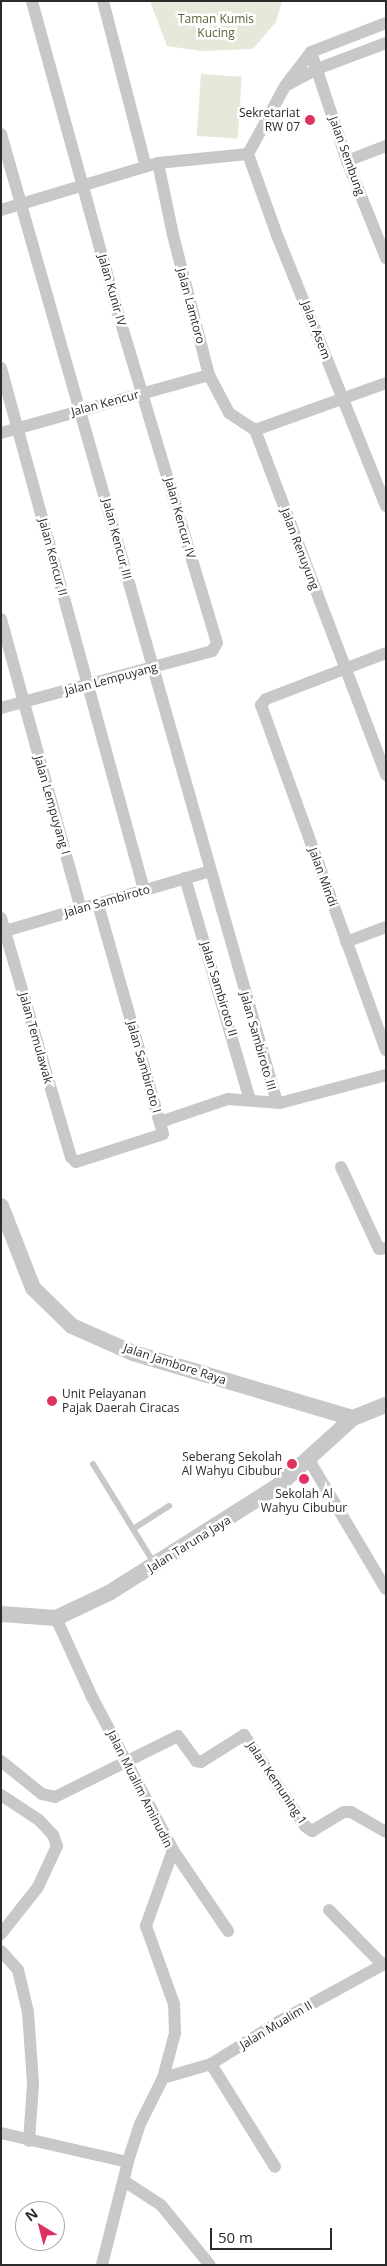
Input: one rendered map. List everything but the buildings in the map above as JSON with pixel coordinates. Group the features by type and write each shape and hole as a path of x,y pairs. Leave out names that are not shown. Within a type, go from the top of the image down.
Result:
{"street":[{"name":"Jalan Kunir IV","path":"32,1 112,292 144,393"},
{"name":"Jalan Lamtoro","path":"102,1 152,165 209,375 229,413 255,430"},
{"path":"1,210 152,165 248,154 285,86 311,52 386,23"},
{"path":"285,86 317,70 386,43"},
{"name":"Jalan Sembung","path":"311,52 347,161 386,258"},
{"name":"Jalan Kencur III","path":"1,134 82,409 210,871"},
{"path":"347,161 386,146"},
{"name":"Jalan Asem","path":"248,154 343,401 386,506"},
{"name":"Jalan Kencur II","path":"1,368 144,890"},
{"name":"Jalan Kencur","path":"1,433 209,375"},
{"path":"255,430 343,401 386,383"},
{"name":"Jalan Kencur IV","path":"144,393 217,643"},
{"name":"Jalan Renuyung","path":"255,430 344,669 386,775"},
{"name":"Jalan Lempuyang I","path":"1,619 81,909"},
{"name":"Jalan Lempuyang","path":"1,708 212,651 217,643"},
{"path":"344,669 386,652"},
{"name":"Jalan Mindi","path":"344,669 266,699 261,704 386,1050"},
{"name":"Jalan Sambiroto","path":"5,931 210,871"},
{"name":"Jalan Sambiroto III","path":"210,871 277,1102 386,1076"},
{"name":"Jalan Sambiroto II","path":"185,878 250,1100"},
{"name":"Jalan Sambiroto I","path":"71,1157 76,1162 159,1138 163,1133 98,904"},
{"name":"Jalan Temulawak","path":"1,918 71,1157"},
{"path":"346,942 386,927"},
{"path":"160,1122 228,1099 277,1102"},
{"path":"341,1167 378,1249 386,1248"},
{"name":"Jalan Jambore Raya","path":"1,1206 33,1288 72,1326 133,1352 353,1418"},
{"path":"353,1418 386,1405"},
{"name":"Jalan Taruna Jaya","path":"1,1614 56,1618 109,1593 237,1514 309,1460 353,1418"},
{"path":"309,1460 386,1589"},
{"name":"Jalan Mualim Aminudin","path":"56,1618 125,1760 173,1850 146,1926 174,2004 177,2021 162,2078 140,2124 128,2162 102,2265"},
{"name":"Jalan Kemuning 1","path":"125,1760 180,1736 196,1761 202,1762 244,1736 305,1826 312,1830 344,1812 351,1812 386,1832"},
{"path":"1,1761 42,1794 55,1797 125,1760"},
{"path":"1,1795 38,1820 53,1835 57,1846 38,1887 1,1934"},
{"path":"173,1850 228,1931"},
{"path":"329,1910 384,1964"},
{"path":"5,1955 21,1978 29,2020 33,2084 29,2141"},
{"name":"Jalan Mualim II","path":"162,2078 211,2064 280,2021 384,1964"},
{"path":"211,2064 274,2167"},
{"path":"1,2133 29,2141 128,2162"},
{"path":"124,2181 161,2205 210,2265"}],"lane":[{"path":"93,1464 155,1565"},
{"path":"133,1529 169,1506"}],"green space":[{"name":"Taman Kumis Kucing","path":"150,1 282,1 276,22 253,49 201,51 167,46"},
{"path":"201,74 242,77 238,139 197,136"}],"place":[{"name":"Sekretariat RW 07","path":"310,120"},
{"name":"Unit Pelayanan Pajak Daerah Ciracas","path":"52,1401"},
{"name":"Seberang Sekolah Al Wahyu Cibubur","path":"292,1464"},
{"name":"Sekolah Al Wahyu Cibubur","path":"304,1479"}]}
